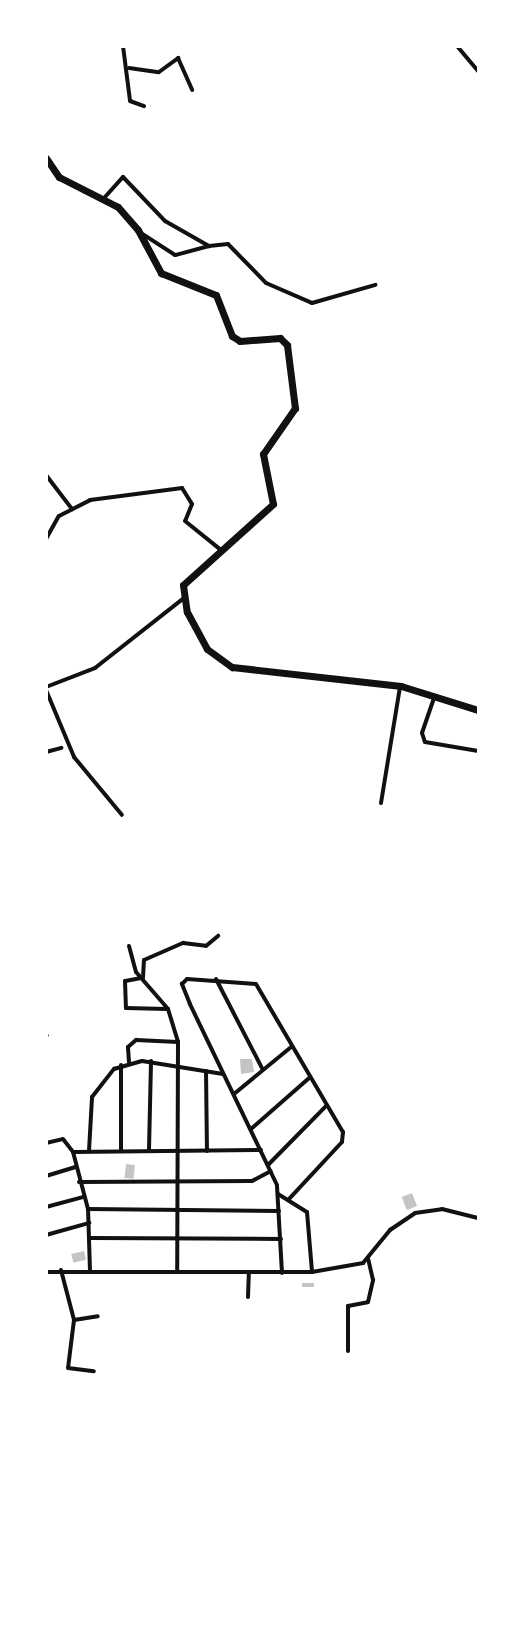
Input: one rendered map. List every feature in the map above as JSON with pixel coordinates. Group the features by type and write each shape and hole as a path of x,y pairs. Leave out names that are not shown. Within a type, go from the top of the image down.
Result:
{"highway":[{"path":"46,158 59,177 105,197 138,230 161,273 216,295 232,336 240,341 280,338 287,345 295,408 263,458 273,504 188,579 184,598 200,640 231,666 400,686 478,710"}],"street":[{"path":"123,46 129,69 130,101 144,106"},
{"path":"456,46 478,71"},
{"path":"129,69 159,72 178,58 192,90"},
{"path":"105,197 124,177 165,221 209,246"},
{"path":"138,230 167,254 188,255 209,246 228,244 266,283 316,304 375,285"},
{"path":"46,475 72,508"},
{"path":"46,539 57,518 72,508 102,497 183,488 192,504 185,521 221,550"},
{"path":"122,815 74,757 46,688 95,668 184,598"},
{"path":"381,802 400,686"},
{"path":"434,698 422,733 425,742 478,751"},
{"path":"46,752 60,748"},
{"path":"142,979 144,960 183,943 206,946 218,936"},
{"path":"129,946 142,979 168,1009 178,1041 180,1065 177,1272"},
{"path":"282,1273 278,1194 271,1171 182,984 190,978 256,984 344,1139 289,1199"},
{"path":"142,979 125,981 126,1008 168,1009"},
{"path":"216,979 263,1070"},
{"path":"129,1062 128,1047 134,1041 178,1041"},
{"path":"234,1094 291,1047"},
{"path":"89,1151 92,1097 121,1065 129,1062 151,1062 180,1065 224,1075"},
{"path":"149,1150 151,1062"},
{"path":"121,1065 121,1151"},
{"path":"206,1071 207,1150"},
{"path":"251,1129 309,1078"},
{"path":"268,1165 326,1106"},
{"path":"46,1143 63,1139 73,1152 75,1167 88,1209 90,1271"},
{"path":"73,1152 261,1150"},
{"path":"46,1176 75,1167"},
{"path":"79,1182 252,1181 271,1171"},
{"path":"278,1194 307,1212 312,1272"},
{"path":"46,1207 84,1197"},
{"path":"88,1209 279,1211"},
{"path":"46,1272 61,1270 312,1272 368,1259 390,1230 415,1213 442,1209 478,1218"},
{"path":"46,1235 89,1223"},
{"path":"90,1238 281,1239"},
{"path":"348,1351 348,1306 368,1302 373,1280 368,1259"},
{"path":"61,1270 74,1320 68,1368 93,1371"},
{"path":"249,1273 249,1297"},
{"path":"74,1320 98,1316"}],"building":[{"path":"240,1059 252,1059 254,1072 241,1074"},
{"path":"126,1164 135,1165 133,1179 125,1178"},
{"path":"412,1193 417,1206 407,1210 402,1197"},
{"path":"84,1251 86,1260 73,1263 71,1254"},
{"path":"302,1283 314,1283 314,1287 302,1287"}]}
